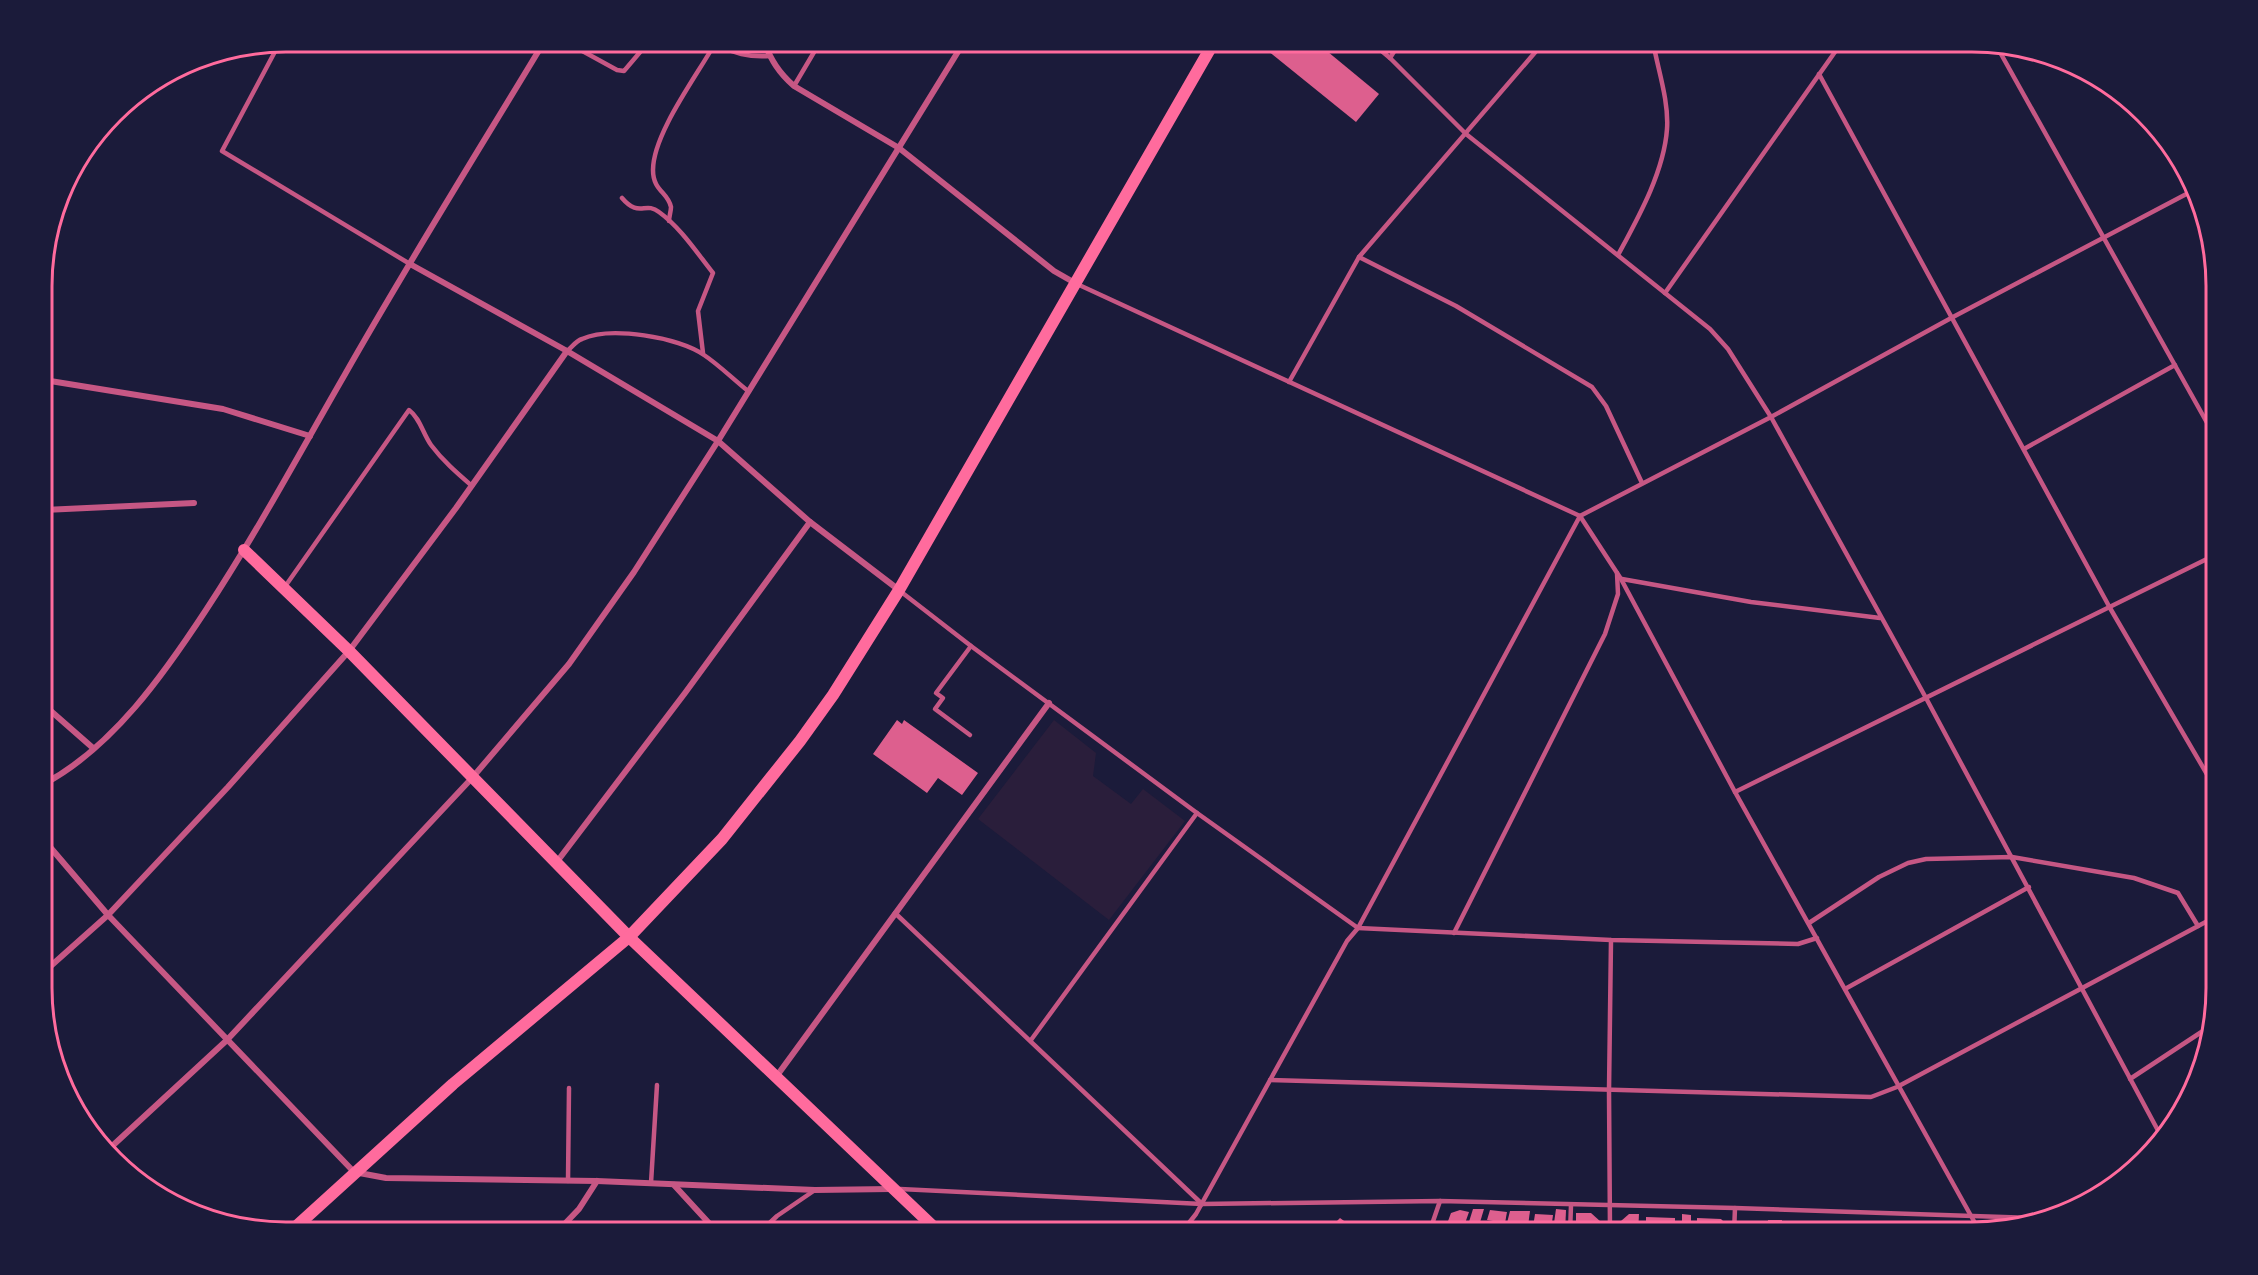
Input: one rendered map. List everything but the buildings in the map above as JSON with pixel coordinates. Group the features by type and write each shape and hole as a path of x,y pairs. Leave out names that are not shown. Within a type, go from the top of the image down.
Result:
{"main road":[{"path":"301,1222 453,1084 629,937 722,839 800,741 833,695 899,590 1208,52"},
{"path":"244,550 349,651 629,937 928,1222"}],"street":[{"path":"52,780 93,748 133,711 159,678 244,550 410,264 538,52"},
{"path":"768,52 782,75 794,86 899,148 1054,271 1077,284"},
{"path":"113,1145 227,1040 472,778 569,664 599,624 718,441 958,52"},
{"path":"410,264 567,351 718,441 810,522 899,590"},
{"path":"52,965 108,915 228,787 349,651 472,486 567,351"},
{"path":"52,381 223,409 310,436"},
{"path":"52,510 194,503"},
{"path":"555,863 685,693 810,522"},
{"path":"776,1077 1049,703"},
{"path":"52,712 93,748"},
{"path":"52,849 108,915 354,1172 386,1178 597,1181 815,1190 894,1189"},
{"path":"567,1222 579,1209 597,1181"},
{"path":"673,1184 708,1222"}],"lane":[{"path":"584,52 611,67 624,71 640,52"},
{"path":"669,221 671,207 655,184 654,158 670,120 710,52"},
{"path":"732,52 753,58 770,56"},
{"path":"794,86 814,52"},
{"path":"1383,52 1466,134 1665,293 1710,330 1728,349 1771,417 1926,698 2158,1130"},
{"path":"1390,58 1394,52"},
{"path":"1289,382 1359,257 1536,52"},
{"path":"1618,255 1654,180 1667,130 1655,52"},
{"path":"1665,293 1835,52"},
{"path":"274,53 222,151 410,264"},
{"path":"2002,55 2206,419"},
{"path":"1819,74 2110,608 2206,771"},
{"path":"1189,1222 1202,1204 1347,941 1358,928 1580,516 1771,417 1953,317 2186,194"},
{"path":"622,198 629,206 637,210 651,208 658,211 713,273 698,311 703,353"},
{"path":"1359,257 1456,306 1592,387 1606,406 1642,483"},
{"path":"1077,284 1580,516 1621,579 1897,1087 1974,1222"},
{"path":"567,351 580,339 604,333 642,335 669,340 703,353 748,391"},
{"path":"2024,448 2175,365"},
{"path":"284,588 409,410 415,415 430,444 445,462 472,486"},
{"path":"1735,792 2206,560"},
{"path":"1454,933 1605,634 1618,594 1616,571"},
{"path":"1621,579 1751,602 1880,618"},
{"path":"899,590 1197,813 1358,928 1611,940 1798,944 1817,938"},
{"path":"970,735 935,709 943,698 936,693 971,646"},
{"path":"1031,1040 1197,813"},
{"path":"1809,923 1879,877 1908,863 1926,859 2012,857 2134,878 2178,893 2198,926"},
{"path":"1845,989 2029,887"},
{"path":"895,913 1202,1204"},
{"path":"1270,1080 1871,1097 1897,1087 2206,922"},
{"path":"1610,1222 1611,940"},
{"path":"2130,1079 2201,1031"},
{"path":"651,1183 657,1085"},
{"path":"568,1181 569,1088"},
{"path":"894,1189 1202,1204 1440,1201 2019,1218"},
{"path":"771,1222 815,1190"},
{"path":"1433,1222 1440,1201"},
{"path":"1570,1205 1570,1222"},
{"path":"1734,1222 1735,1208"}],"shaded area":[{"path":"1054,720 1096,753 1093,776 1131,804 1143,789 1185,821 1109,920 978,819"}]}
